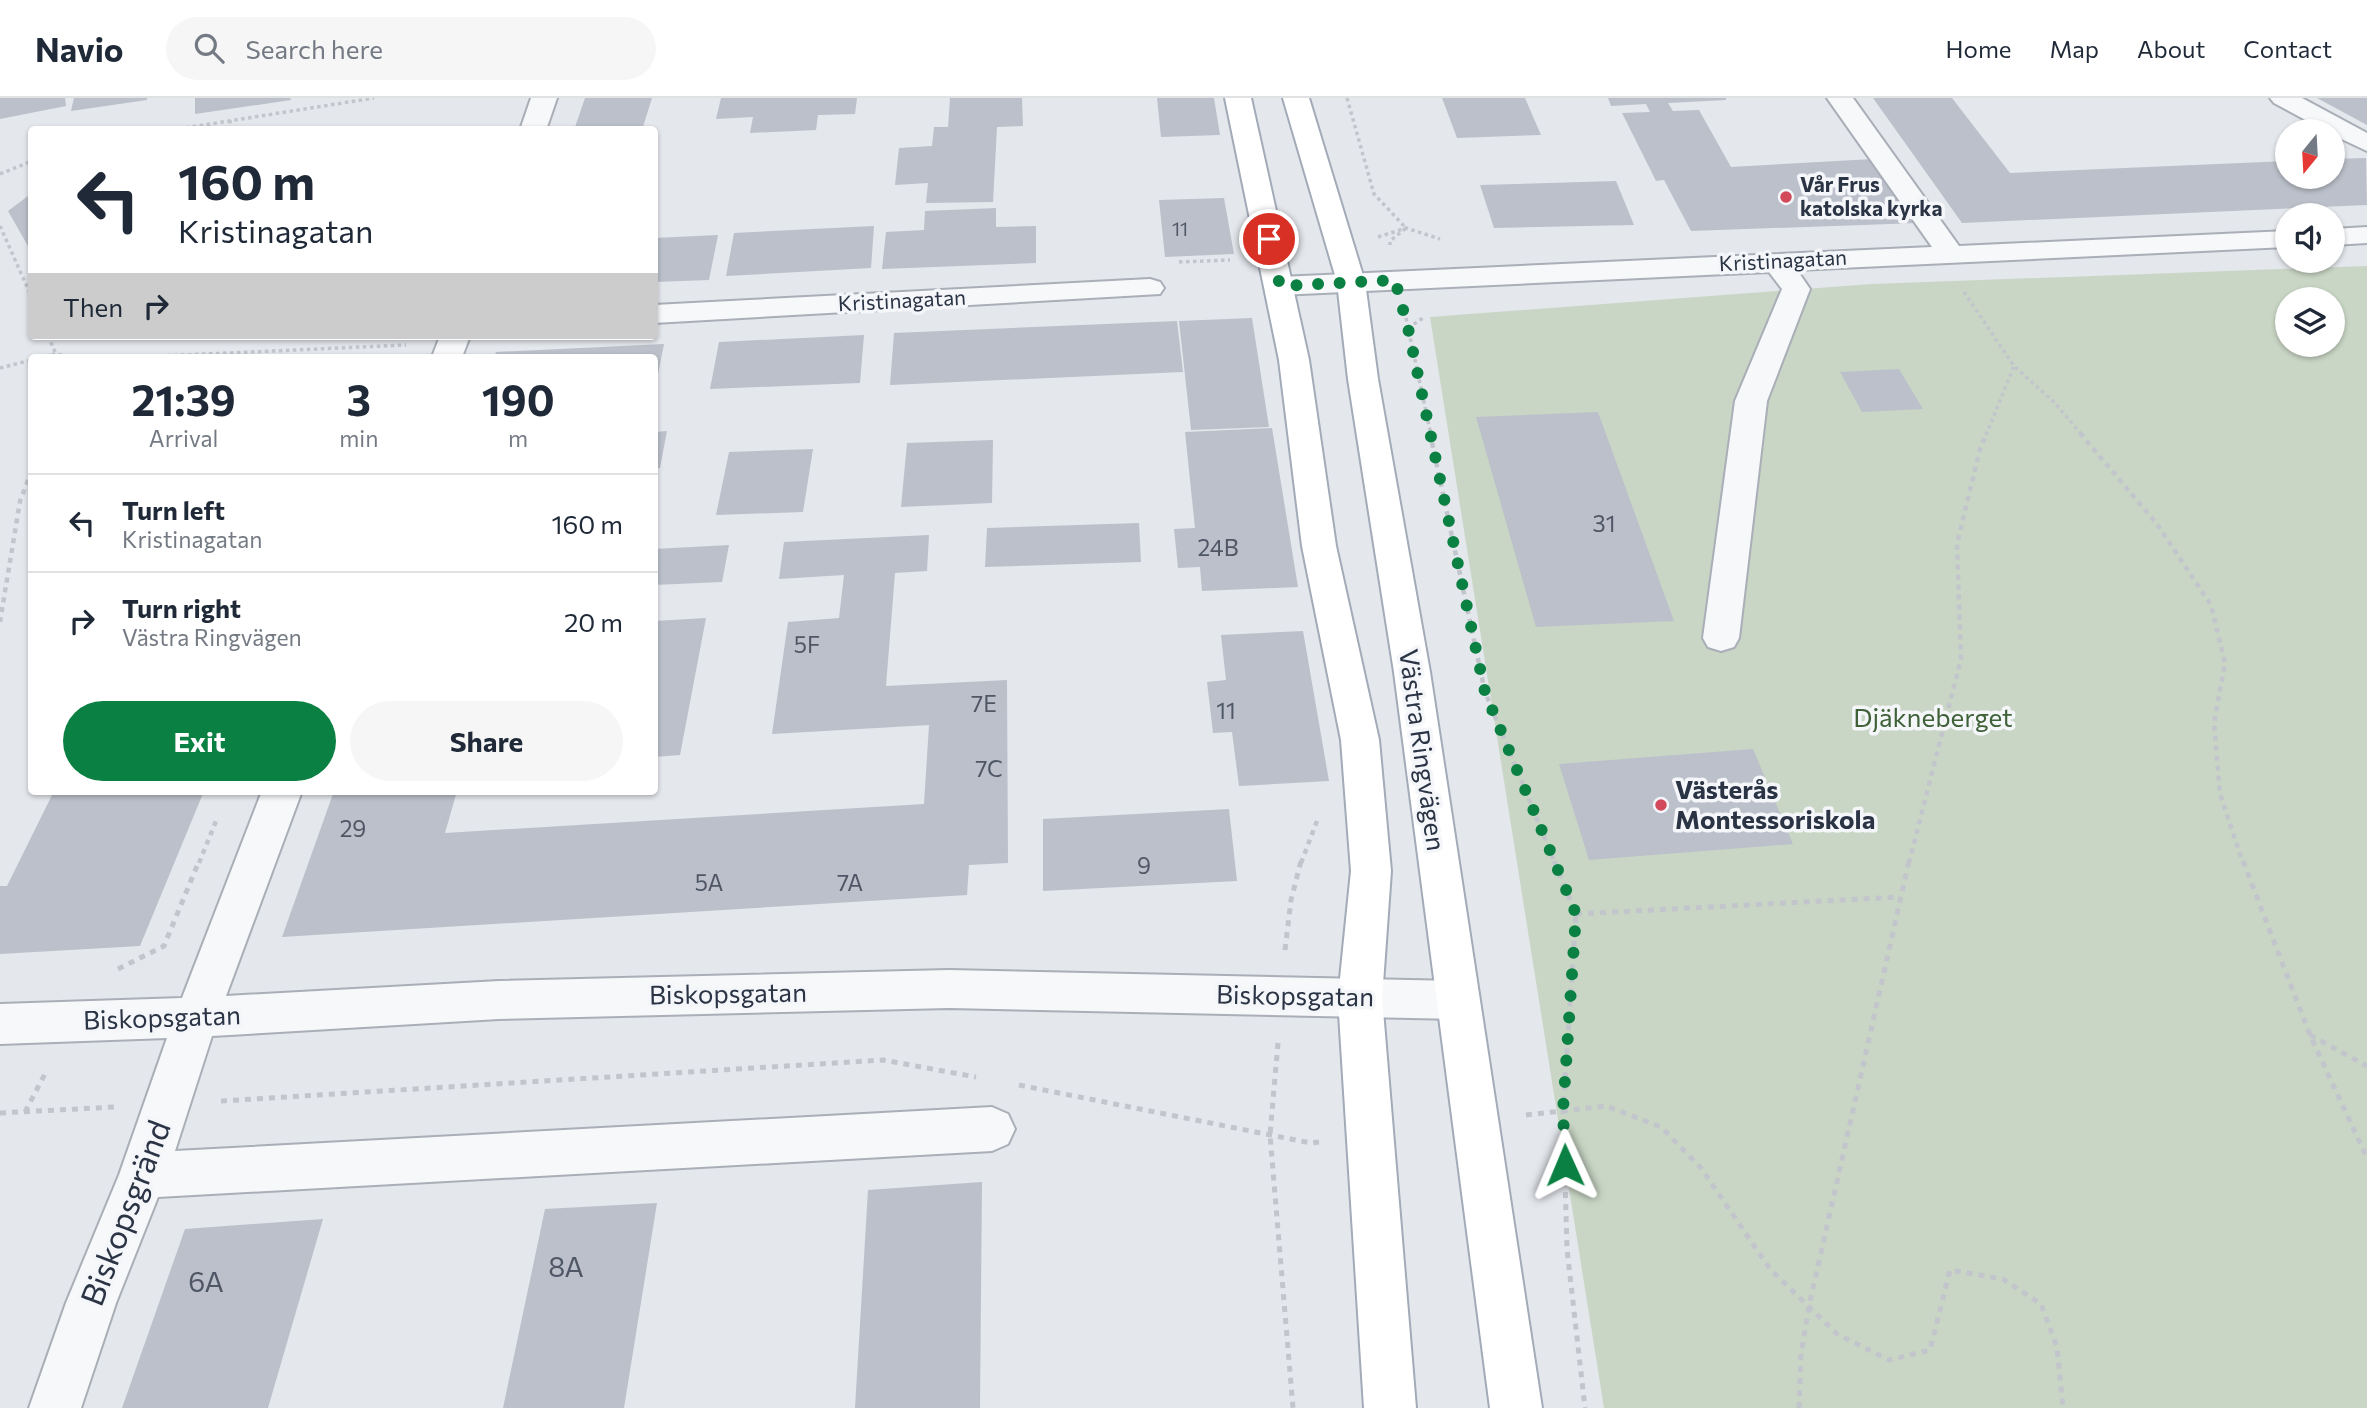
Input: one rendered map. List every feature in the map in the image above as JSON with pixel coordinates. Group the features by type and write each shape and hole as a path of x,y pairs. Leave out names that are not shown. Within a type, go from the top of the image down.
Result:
{"main road":[{"path":"1238,98 1280,286 1294,360 1319,546 1360,740 1371,871 1360,998 1390,1408"},
{"name":"Västra Ringvägen","path":"1296,98 1351,282 1363,379 1412,672 1516,1408"}],"street":[{"path":"534,126 544,98"},
{"path":"1840,98 1951,254"},
{"path":"2283,98 2367,143"},
{"path":"2345,236 2367,235"},
{"name":"Kristinagatan","path":"1280,286 2275,240"},
{"path":"1721,638 1751,401 1796,289 1777,262"},
{"name":"Kristinagatan","path":"658,314 1150,288"},
{"name":"Biskopsgränd","path":"55,1408 91,1303 143,1175 197,1017 280,795"},
{"name":"Biskopsgatan","path":"0,1024 197,1017 499,1000 949,989 1457,1000"},
{"path":"143,1175 992,1129"}],"path":[{"path":"195,126 374,98"},
{"path":"1347,98 1374,194 1386,210 1406,228"},
{"path":"230,120 230,126"},
{"path":"0,174 28,163"},
{"path":"0,226 28,289"},
{"path":"1378,237 1406,228"},
{"path":"1406,228 1390,241 1395,280 1408,328 1485,692 1576,914 1563,1110 1566,1249 1585,1408"},
{"path":"1961,290 2014,366 2054,402 2157,524 2211,605 2225,663 2214,723 2220,794 2254,895 2310,1035 2367,1157"},
{"path":"217,354 452,345"},
{"path":"0,368 28,361"},
{"path":"1799,1408 1801,1354 1809,1306 1900,897 1961,659 1957,544 1980,449 2014,366"},
{"path":"0,622 20,501 28,480"},
{"path":"25,1112 91,983 164,946 219,815"},
{"path":"1576,914 1900,897"},
{"path":"2310,1035 2367,1066"},
{"path":"1563,1110 1606,1106 1661,1127 1701,1168 1770,1269 1837,1334 1889,1360 1930,1350 1950,1270 2003,1279 2041,1304 2057,1347 2063,1408"},
{"path":"1270,1112 1293,1408"}],"green space":[{"name":"Djäkneberget","path":"2367,266 2367,1408 1604,1408 1430,317 1872,284 2275,269 2275,273 2345,273 2345,267"}],"building":[{"path":"0,98 65,98 66,106 0,119"},
{"path":"74,98 147,98 147,100 71,111"},
{"path":"195,98 290,98 291,100 195,114"},
{"path":"585,98 652,98 643,126 575,126"},
{"path":"721,98 857,98 855,114 818,115 816,130 750,133 753,117 716,119"},
{"path":"950,98 1022,98 1023,126 997,127 993,202 926,203 928,183 895,185 899,148 932,146 934,127 948,127"},
{"path":"1157,98 1214,98 1220,135 1161,137"},
{"path":"1442,98 1525,98 1541,135 1457,138"},
{"name":"Vår Frus katolska kyrka","path":"1608,98 1726,98 1668,103 1673,111 1699,110 1731,167 1873,159 1918,223 1691,231 1664,180 1656,181 1622,113 1650,112 1646,104 1611,106"},
{"path":"1873,98 1952,98 2010,173 2275,162 2275,189 2345,189 2345,159 2366,158 2367,205 2275,203 2275,209 1962,223"},
{"path":"2317,98 2367,98 2367,125"},
{"path":"1616,181 1634,225 1494,228 1480,185"},
{"path":"28,196 28,246 8,211"},
{"path":"1224,198 1234,254 1165,257 1159,200"},
{"path":"996,208 996,227 1036,226 1036,263 882,269 886,232 924,230 925,211"},
{"path":"874,226 871,268 726,276 734,233"},
{"path":"718,235 709,280 658,282 658,238"},
{"path":"1252,318 1269,427 1191,430 1179,321"},
{"path":"1177,321 1183,372 890,385 894,333"},
{"path":"864,335 860,383 710,389 719,342"},
{"path":"664,344 658,374 658,354 495,354"},
{"path":"1899,369 1923,409 1862,412 1840,372"},
{"path":"1598,412 1674,621 1536,627 1476,417"},
{"path":"1272,428 1298,587 1202,591 1200,567 1178,568 1174,529 1195,528 1185,432"},
{"path":"667,431 658,468 658,432"},
{"path":"993,440 992,503 901,507 907,443"},
{"path":"813,449 803,512 716,515 729,452"},
{"path":"1139,523 1141,562 985,567 987,528"},
{"path":"929,535 927,571 895,573 886,686 1007,680 1008,863 969,865 967,895 282,937 333,795 456,795 445,833 924,804 929,725 772,734 788,622 839,618 844,575 779,579 784,542"},
{"path":"729,545 722,582 658,585 658,549"},
{"path":"706,618 680,755 658,757 658,621"},
{"path":"1303,631 1329,781 1239,786 1232,732 1213,733 1207,682 1226,680 1221,635"},
{"path":"1753,749 1793,844 1589,860 1559,764"},
{"path":"52,795 202,795 140,946 0,954 0,886 7,886"},
{"path":"1229,809 1237,881 1043,891 1043,819"},
{"path":"982,1182 980,1408 855,1408 868,1190"},
{"path":"657,1203 624,1408 503,1408 545,1209"},
{"path":"323,1219 268,1408 122,1408 185,1229"}],"place":[{"name":"Vår Frus katolska kyrka","path":"1786,197"},
{"name":"Västerås Montessoriskola","path":"1661,805"}],"route":[{"path":"1269,239 1280,286 1395,280 1408,328 1485,692 1576,914 1563,1110 1565,1165"}]}
